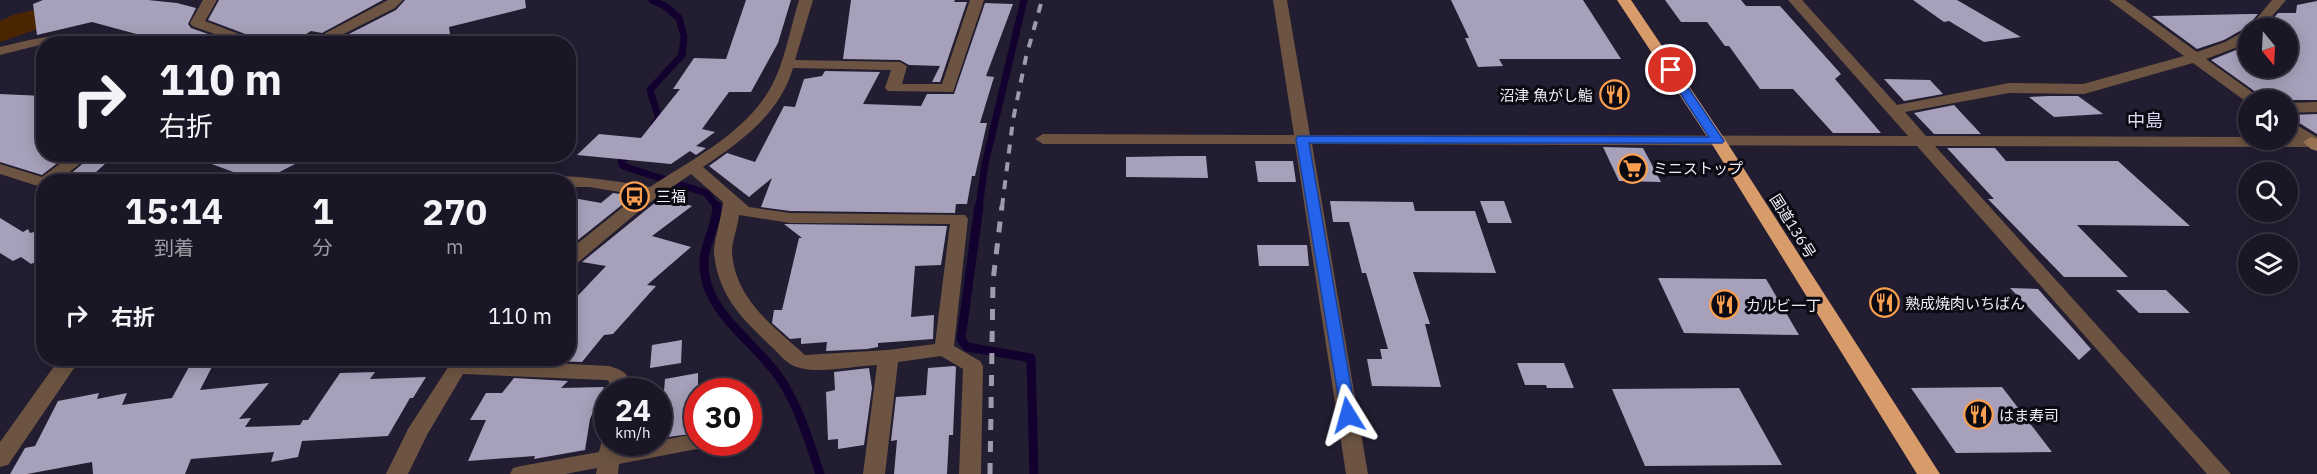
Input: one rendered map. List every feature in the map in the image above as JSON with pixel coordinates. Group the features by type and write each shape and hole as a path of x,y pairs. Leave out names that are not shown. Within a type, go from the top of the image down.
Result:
{"highway":[{"name":"国道136号","path":"1624,0 1718,141 1929,474"}],"street":[{"path":"210,0 196,23 234,36"},
{"path":"328,36 390,6 396,0"},
{"path":"576,253 657,190 730,141 760,114 773,97 788,64 806,0"},
{"path":"788,64 900,66 893,88 948,89 977,0"},
{"path":"1280,0 1356,474"},
{"path":"1795,0 2220,474"},
{"path":"2116,0 2240,90"},
{"path":"2264,18 2279,0"},
{"path":"1893,110 2009,88 2084,88 2194,58 2230,45 2238,40"},
{"path":"0,51 36,42"},
{"path":"2298,108 2317,107"},
{"path":"2298,132 2315,143"},
{"path":"1043,139 2315,143"},
{"path":"56,174 73,162"},
{"path":"0,169 36,179"},
{"path":"684,171 732,199 743,211 754,214 790,218 958,219 944,349"},
{"path":"576,182 657,190"},
{"path":"732,199 730,222 723,250 723,264 736,296 748,314 799,361 812,363 888,357 944,349 973,366 970,474"},
{"path":"874,474 888,357"},
{"path":"0,459 65,366"},
{"path":"397,474 416,434 460,366"},
{"path":"506,366 609,373 620,378"},
{"path":"521,474 684,444"}],"shaded area":[{"path":"42,8 81,14 0,42 0,21 13,15"}],"building":[{"path":"43,0 148,0 177,3 196,8 188,24 191,28 208,34 204,36 144,36 92,22 37,35 33,4"},
{"path":"219,0 383,0 322,33 311,31 303,36 251,36 208,20"},
{"path":"405,0 525,0 526,8 449,27 450,36 345,36 396,10"},
{"path":"746,0 791,0 778,43 751,92 729,92 702,129 715,132 696,146 706,148 696,155 690,151 671,164 577,155 599,134 641,138 680,89 673,89 694,58 726,59"},
{"path":"851,0 967,2 940,82 932,82 940,66 909,65 900,60 843,59"},
{"path":"1451,0 1583,0 1621,59 1499,59 1503,66 1478,67 1465,38 1469,38"},
{"path":"1665,0 1741,0 1746,6 1780,6 1841,74 1835,79 1881,133 1833,133 1793,89 1760,89 1729,46 1725,46 1707,22 1681,22"},
{"path":"1913,0 1957,0 2021,37 1984,42 1949,21 1944,22"},
{"path":"2317,1 2317,100 2298,100 2298,90 2253,90 2211,60 2238,48 2238,78 2298,78 2298,18 2274,18 2278,13 2296,13 2297,5"},
{"path":"985,3 1013,4 986,76 994,77 980,123 987,123 975,176 972,176 967,204 956,204 955,213 790,211 761,207 772,178 749,197 709,166 727,153 755,162 784,106 795,107 804,79 822,76 825,71 880,72 863,104 921,106 927,94 954,94"},
{"path":"2258,14 2255,18 2238,18 2238,32 2224,40 2197,49 2152,16"},
{"path":"1884,79 1930,80 1943,94 1904,101"},
{"path":"0,94 36,96 36,162 59,162 43,174 39,174 0,162"},
{"path":"2078,96 2103,114 2054,117 2029,97"},
{"path":"1954,105 1981,134 1934,134 1914,113"},
{"path":"2317,114 2317,134 2298,122 2298,115"},
{"path":"1603,147 1643,148 1661,182 1619,181"},
{"path":"1947,148 1995,148 2006,161 2118,161 2190,226 2077,225 2128,277 2064,277 1988,199 1994,199"},
{"path":"1206,156 1208,178 1126,177 1126,157"},
{"path":"1255,161 1293,161 1296,182 1258,182"},
{"path":"85,162 107,162 94,174 70,174"},
{"path":"206,162 297,163 276,174 239,174"},
{"path":"613,193 633,196 576,242 576,198 601,203"},
{"path":"662,197 692,206 652,236 691,247 647,285 656,286 613,334 604,335 582,362 576,362 576,298 606,266 582,262"},
{"path":"1330,201 1413,202 1415,211 1475,211 1496,273 1413,272 1430,324 1425,324 1441,387 1372,386 1367,359 1382,359 1380,349 1388,349 1366,273 1362,273 1349,222 1333,222"},
{"path":"1480,201 1504,201 1512,223 1488,223"},
{"path":"0,218 23,232 28,229 30,233 36,233 36,262 31,264 21,257 13,261 0,253"},
{"path":"784,224 947,226 941,265 915,266 911,317 934,315 933,339 878,343 878,347 867,349 826,351 827,342 801,344 801,338 790,339 772,323 774,310 782,310 799,238 802,238"},
{"path":"1257,245 1307,245 1309,266 1259,266"},
{"path":"1658,278 1766,279 1799,335 1684,333"},
{"path":"2010,288 2038,289 2091,349 2079,360"},
{"path":"2116,290 2166,290 2190,313 2139,313"},
{"path":"682,340 681,363 650,368 652,345"},
{"path":"1517,363 1564,363 1574,388 1525,385"},
{"path":"189,366 212,366 200,390 269,383 239,419 251,418 245,427 300,425 303,420 308,420 340,373 375,372 370,379 426,377 413,398 410,398 388,436 302,441 298,457 271,462 274,452 191,459 185,474 93,474 92,462 27,474 10,474 25,448 35,446 58,401 99,393 97,399 127,393 122,405 172,398"},
{"path":"956,367 953,435 949,435 947,474 894,474 897,440 891,441 896,397 926,395 928,368"},
{"path":"869,368 872,388 864,445 838,449 838,439 828,440 826,392 835,390 834,372"},
{"path":"698,373 698,378 684,378 684,435 672,436 672,378"},
{"path":"514,378 568,381 561,388 594,387 594,410 590,419 585,450 534,459 535,456 468,461 486,420 470,420 486,393 502,393"},
{"path":"2002,387 2052,452 1956,453 1911,388"},
{"path":"1739,388 1782,465 1645,466 1612,389"}],"waterway":[{"path":"652,0 665,6 679,18 684,36 682,55 650,90 659,119 654,124"},
{"path":"979,207 985,164 1024,0"},
{"path":"630,153 621,162 623,166 706,193 717,207"},
{"path":"979,206 961,339 967,347 1031,358 1034,474"},
{"path":"717,207 704,260 707,284 723,313 769,364 786,388 803,424 820,474"}],"railway":[{"path":"1002,207 1013,120 1026,57 1042,0"},
{"path":"990,474 993,281 1002,206"}],"place":[{"name":"沼津 魚がし鮨","path":"1614,95"},
{"name":"ミニストップ","path":"1632,168"},
{"name":"三福","path":"635,196"},
{"name":"熟成焼肉いちばん","path":"1884,303"},
{"name":"カルビ一丁","path":"1725,305"},
{"name":"はま寿司","path":"1978,415"}],"district":[{"name":"中島","path":"2145,120"}],"route":[{"path":"1348,415 1303,139 1718,141 1671,70"}]}
